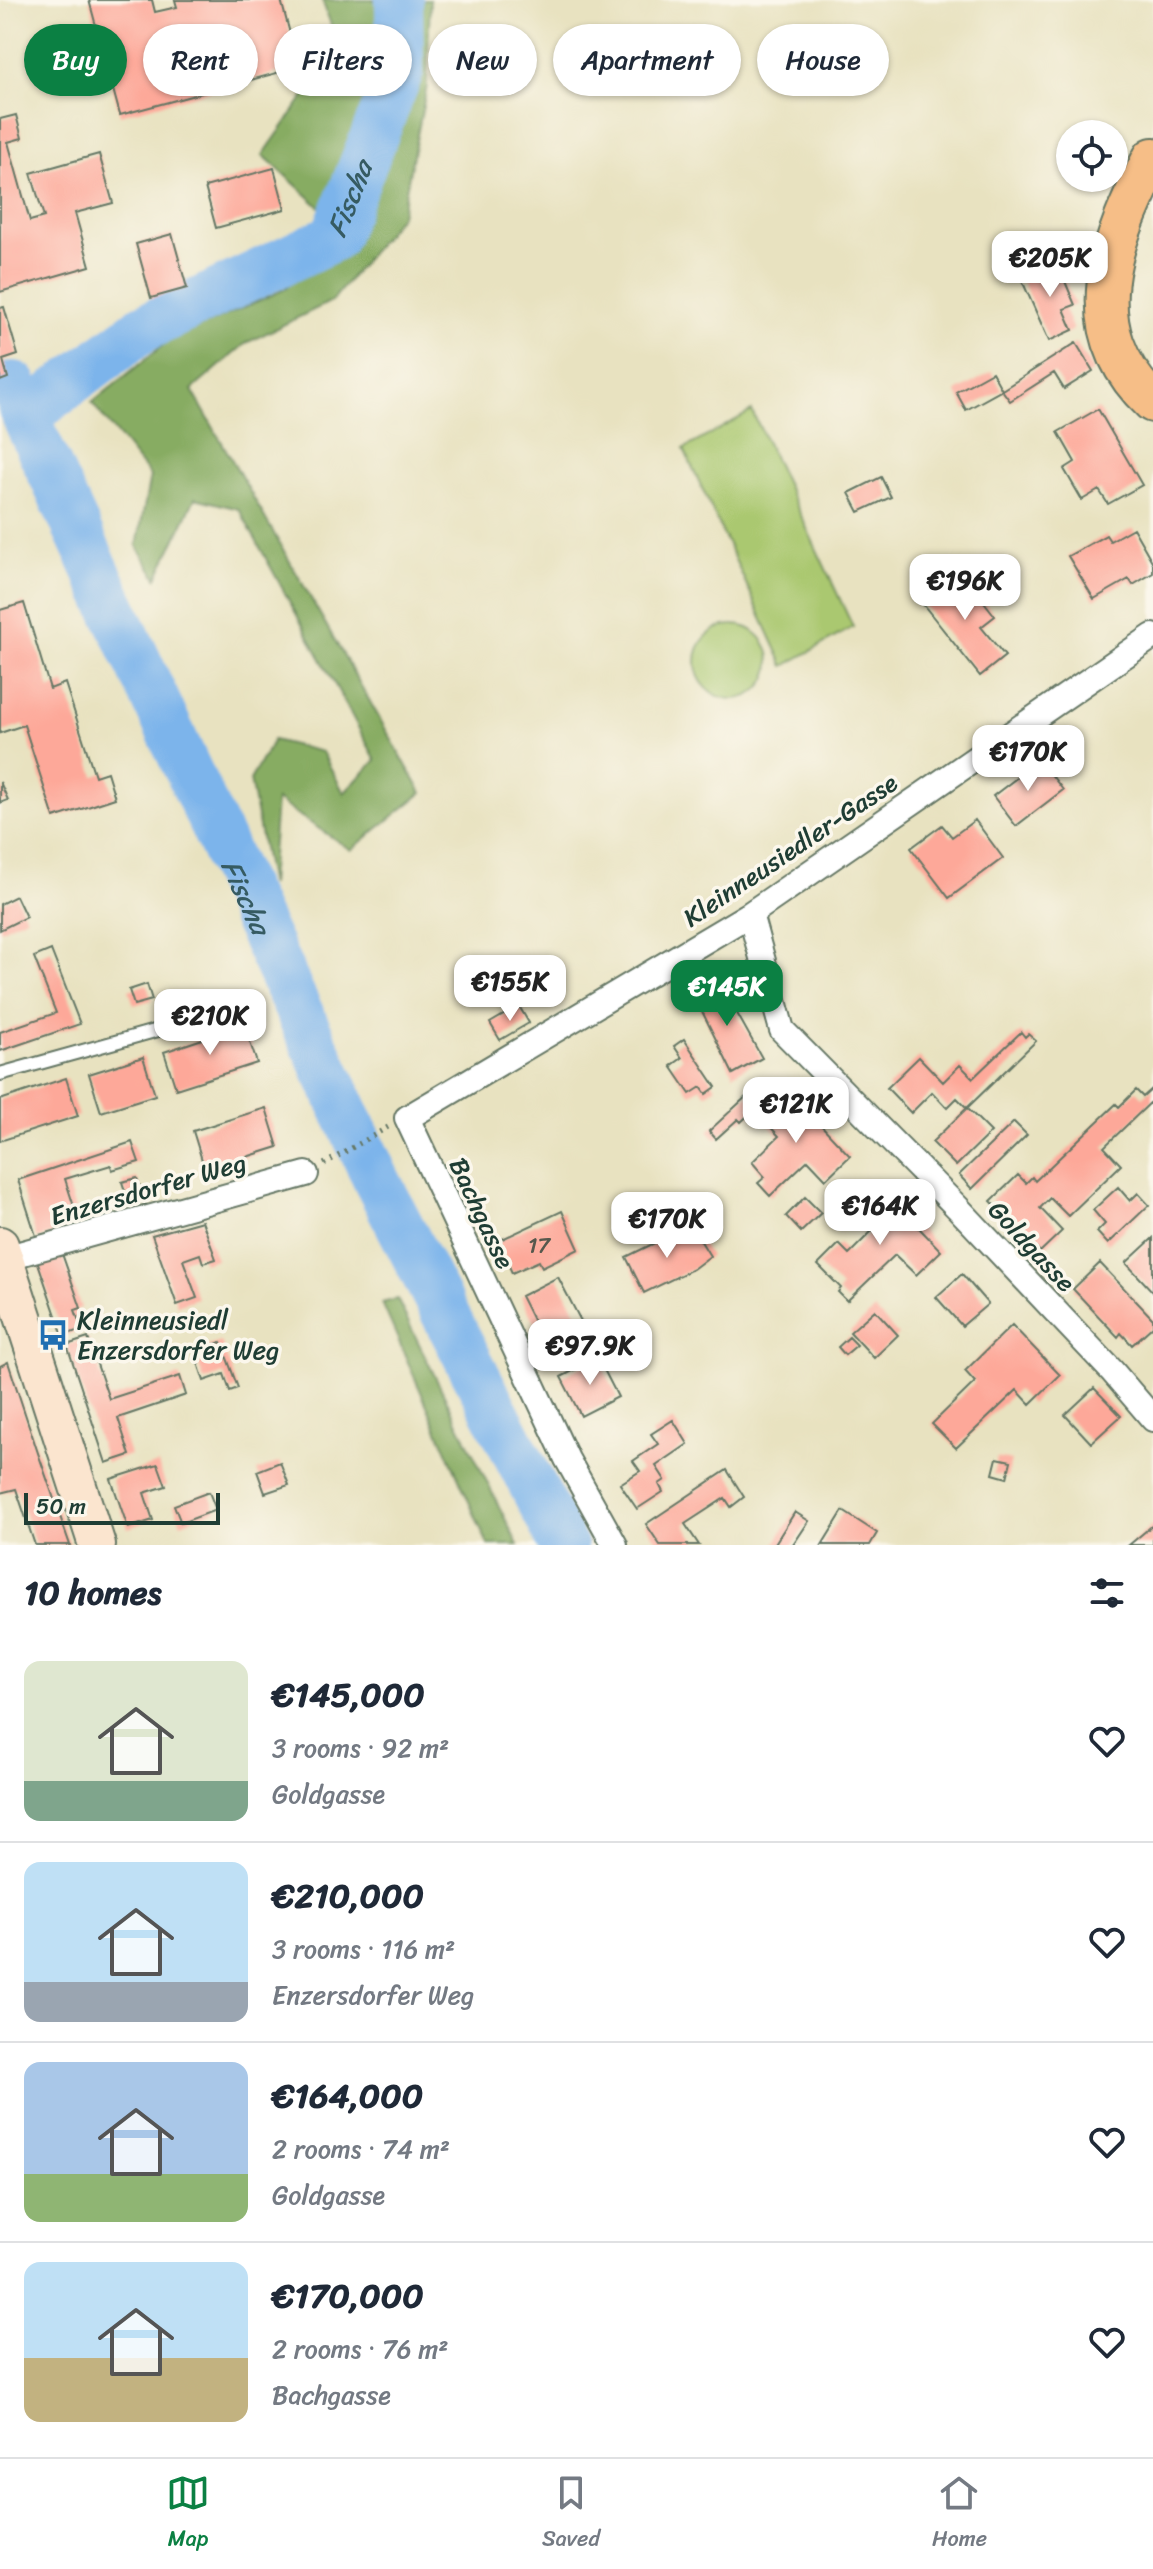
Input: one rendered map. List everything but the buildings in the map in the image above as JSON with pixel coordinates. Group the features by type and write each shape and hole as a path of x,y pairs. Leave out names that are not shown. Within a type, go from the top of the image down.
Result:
{"main road":[{"path":"1153,158 1113,249 1105,302 1116,349 1133,383 1153,402"},
{"path":"2,1252 97,1545"}],"street":[{"name":"Kleinneusiedler-Gasse","path":"397,1123 750,914 1153,636"},
{"name":"Goldgasse","path":"750,914 782,1030 958,1208 1112,1371 1153,1419"},
{"name":"Bachgasse","path":"397,1123 567,1459 615,1545"},
{"name":"Enzersdorfer Weg","path":"2,1252 306,1174"}],"lane":[{"path":"0,1074 223,1012"}],"path":[{"path":"333,1159 397,1123"}],"green space":[{"path":"322,0 430,0 427,86 401,215 332,301 246,343 192,390 422,793 351,850 276,800 270,885 250,780 273,740 322,752 344,793 376,760 239,509 195,498 157,578 137,546 150,476 92,403 168,341 285,289 353,225 321,208 263,155 305,96 412,96 412,24 331,24"},
{"path":"752,411 853,627 784,666 684,449"},
{"path":"733,625 754,631 764,641 770,662 764,683 754,693 733,699 712,693 702,683 696,662 702,641 712,631"},
{"path":"397,1299 518,1545 488,1545 382,1303"}],"waterway":[{"name":"Fischa","path":"25,416 142,329 334,237 400,71 399,0"},
{"name":"Fischa","path":"14,385 25,416 377,1181 563,1545"}],"place":[{"name":"Kleinneusiedl Enzersdorfer Weg","path":"53,1335"}]}
